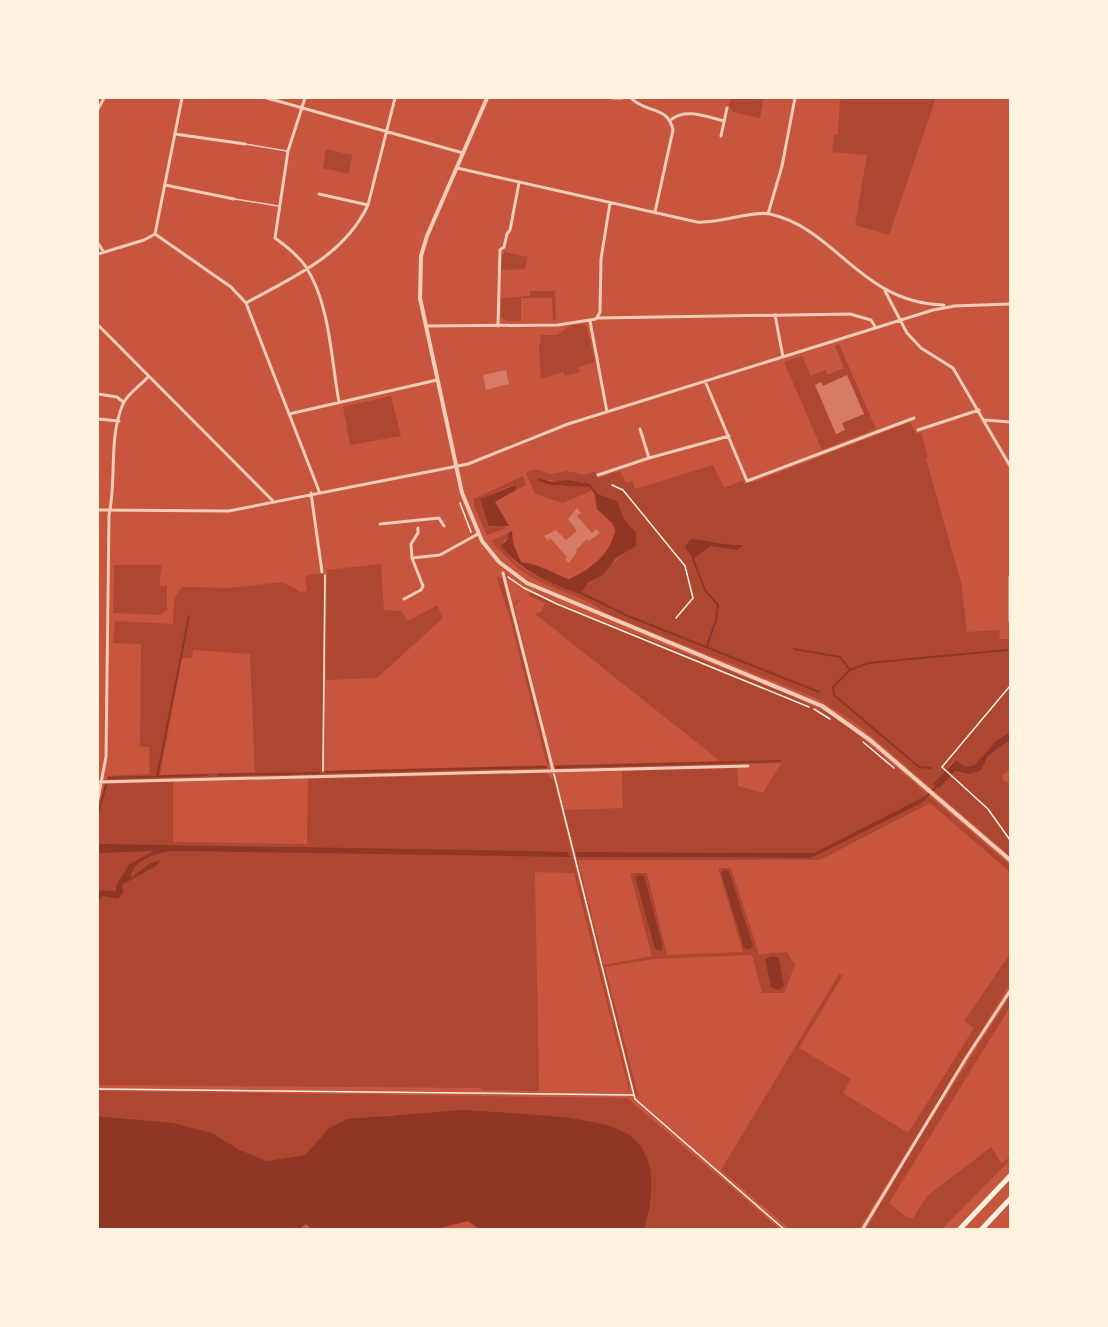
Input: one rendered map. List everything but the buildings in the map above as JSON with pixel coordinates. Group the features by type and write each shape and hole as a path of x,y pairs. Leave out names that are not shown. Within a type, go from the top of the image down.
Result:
{"highway":[{"path":"959,1230 1011,1176"},
{"path":"981,1230 1011,1199"}],"street":[{"path":"98,109 104,98"},
{"path":"155,234 182,98"},
{"path":"267,98 463,153"},
{"path":"305,98 288,151 275,238 291,249 307,270 322,307 339,402"},
{"path":"246,303 307,270 349,236 368,205 385,139 384,130 395,98"},
{"path":"487,98 421,256 420,297 424,326 462,493 478,534 499,562 527,583 822,706 849,723 1011,860"},
{"path":"614,98 622,98"},
{"path":"632,98 639,106 665,114 671,120 673,130 655,213"},
{"path":"768,214 782,166 795,98"},
{"path":"721,136 727,108"},
{"path":"671,120 679,113 686,113 724,121"},
{"path":"175,134 245,144"},
{"path":"457,168 704,222 768,214 814,236 859,274 884,290 922,303 955,306 1011,304"},
{"path":"498,326 500,250 504,247 510,230 519,183"},
{"path":"164,185 234,199"},
{"path":"319,194 368,205"},
{"path":"607,412 593,320 600,312 602,253 610,203"},
{"path":"98,254 144,240 155,234"},
{"path":"155,234 231,287 246,303 319,491"},
{"path":"98,243 104,251"},
{"path":"884,290 900,320 921,348 953,368 1011,466"},
{"path":"98,510 216,512 456,466 481,460 560,426 900,320 955,306"},
{"path":"424,326 558,325 593,320 850,314 871,320 876,328"},
{"path":"774,315 783,357"},
{"path":"98,325 273,501"},
{"path":"98,799 106,757 113,449 123,403 148,377"},
{"path":"289,414 436,380"},
{"path":"705,381 747,481 914,418"},
{"path":"98,394 117,397 123,403"},
{"path":"918,430 979,410"},
{"path":"98,419 119,421"},
{"path":"985,420 1011,422"},
{"path":"640,429 649,458"},
{"path":"598,475 729,436"},
{"path":"310,493 322,572"},
{"path":"380,524 439,519 444,526"},
{"path":"404,599 421,590 423,586 412,558 411,544 418,528"},
{"path":"412,558 440,555 478,534"},
{"path":"503,573 553,770"},
{"path":"1011,577 1011,621"},
{"path":"98,782 748,766"},
{"path":"862,1230 968,1054 1011,991"}],"lane":[{"path":"245,144 288,151"},
{"path":"234,199 278,206"}],"path":[{"path":"612,485 623,490 685,566 693,598 676,618"},
{"path":"322,572 326,572 323,777"},
{"path":"503,573 524,588 557,604 815,709 833,720"},
{"path":"1011,686 942,767 988,809 1011,840"},
{"path":"859,738 901,774"},
{"path":"553,770 634,1095 644,1108 785,1230"},
{"path":"98,1089 634,1095"}],"shaded area":[{"path":"731,98 764,98 760,118 733,112 729,106"},
{"path":"840,98 936,98 889,235 855,225 867,155 832,152 834,135 838,135"},
{"path":"326,149 352,155 349,174 323,168"},
{"path":"505,252 528,257 525,269 499,270 501,256"},
{"path":"530,291 555,291 556,320 553,321 552,298 521,298 521,321 506,321 501,317 501,298 530,296"},
{"path":"586,324 595,362 579,367 580,372 565,376 563,372 541,379 539,349 541,335 557,335 571,325"},
{"path":"839,344 876,429 822,450 784,362 802,356 811,376 825,370 828,375 844,368 835,346"},
{"path":"391,396 401,436 350,445 343,407"},
{"path":"910,422 916,434 921,432 928,457 926,459 961,582 967,632 999,630 1000,639 1010,639 1010,732 996,741 975,765 965,767 956,760 949,765 939,788 955,770 959,773 987,761 989,755 1010,740 1010,769 1002,776 1004,781 1010,783 1010,856 858,725 818,699 605,613 582,599 526,574 491,541 508,533 508,539 503,541 511,557 520,566 548,581 578,588 585,586 635,546 636,533 624,519 617,501 598,494 590,484 538,479 538,481 551,485 590,487 593,490 563,503 535,494 526,473 534,469 551,474 568,471 584,475 595,471 598,478 620,471 626,482 633,481 635,489 713,465 724,488 743,480 744,484 757,481"},
{"path":"523,476 526,485 516,490 517,488 510,486 480,499 493,527 502,524 506,528 487,535 474,507 474,499"},
{"path":"538,478 552,482 568,480 590,484 598,494 617,501 624,519 636,533 636,546 616,558 604,574 588,583 580,594 527,569 501,546 508,539 508,533 512,531 513,543 521,562 569,579 592,566 609,547 615,530 612,523 597,509 595,495 590,487 551,485 538,481"},
{"path":"516,485 516,490 495,502 509,526 489,526 480,499"},
{"path":"691,539 743,545 737,550 710,546 693,559 685,547"},
{"path":"381,564 384,610 401,611 408,621 437,605 443,618 377,678 326,680 327,570"},
{"path":"114,565 162,565 159,586 167,586 167,610 160,615 113,613"},
{"path":"324,573 322,771 547,765 510,618 496,576 502,578 549,760 548,769 107,780 108,776 150,774 149,747 140,747 141,644 113,643 115,621 173,624 174,599 182,587 230,588 283,582 300,592 307,591 305,578 308,575","holes":["193,650 250,654 255,772 160,775 182,658 192,658"]},
{"path":"530,592 790,695 831,715 851,729 1010,865 1010,872 930,803 820,860 578,860 604,965 652,956 630,873 647,873 667,955 743,952 718,868 731,868 759,954 787,952 795,965 784,993 762,993 752,955 654,959 605,967 639,1099 635,1094 564,810 623,808 622,771 737,768 738,786 763,793 781,763 555,769 513,606 518,599 520,601 514,606 554,765 720,761 535,614 541,612 545,603 528,595","holes":["923,797 924,801 811,858 578,857 577,852 814,853"]},
{"path":"1010,732 1010,740 989,755 980,771 969,774 955,771 939,788 933,784 956,760 965,767 975,765 996,741"},
{"path":"546,773 554,781 629,1090 574,873 535,872 539,1091 481,1090 481,1088 98,1085 98,902 103,896 118,899 122,885 156,866 150,863 131,879 136,866 146,858 173,851 570,856 568,852 536,851 98,845 98,810 105,784 173,782 173,842 307,844 308,779"},
{"path":"923,797 926,799 920,804 811,858 577,857 576,852 814,853"},
{"path":"99,844 536,851 568,852 570,857 173,851 153,855 141,862 136,866 131,878 150,863 160,861 156,866 122,885 123,893 118,899 103,896 98,902 98,890 116,891 117,884 128,865 153,851 98,853"},
{"path":"102,851 155,851 130,866 121,878 117,891 98,890 98,853"},
{"path":"724,870 729,871 753,946 749,950 744,948 721,873"},
{"path":"644,876 663,947 661,951 655,949 635,877"},
{"path":"1010,954 1010,984 859,1229 790,1229 721,1170 839,974 843,975 799,1048 851,1079 843,1093 908,1133 974,1028 964,1021"},
{"path":"773,956 779,958 784,986 778,990 771,987 765,959"},
{"path":"1010,996 1010,1007 889,1203 908,1218 913,1218 927,1196 991,1147 1002,1164 1010,1156 1010,1160 942,1229 866,1229 918,1140"},
{"path":"98,1091 627,1098 780,1229 644,1229 652,1189 650,1169 642,1149 424,1115 387,1115 329,1128 305,1155 267,1161 240,1150 212,1133 128,1118 98,1116"},
{"path":"463,1110 569,1118 590,1121 622,1131 643,1149 648,1161 652,1189 644,1229 480,1230 468,1221 437,1229 313,1230 306,1224 298,1230 98,1229 98,1116 173,1123 212,1133 240,1150 267,1161 305,1155 329,1128 347,1119"}],"waterway":[{"path":"693,559 705,590 718,605 716,620 707,646"},
{"path":"581,593 628,616 819,692"},
{"path":"157,777 189,616"},
{"path":"794,649 840,657 850,670"},
{"path":"930,768 919,767 834,695 833,687 850,670 868,663 1007,650"},
{"path":"556,767 780,761"},
{"path":"326,772 546,767"},
{"path":"218,775 319,773"},
{"path":"108,778 208,775"},
{"path":"98,813 106,785"},
{"path":"924,799 937,786"}]}
